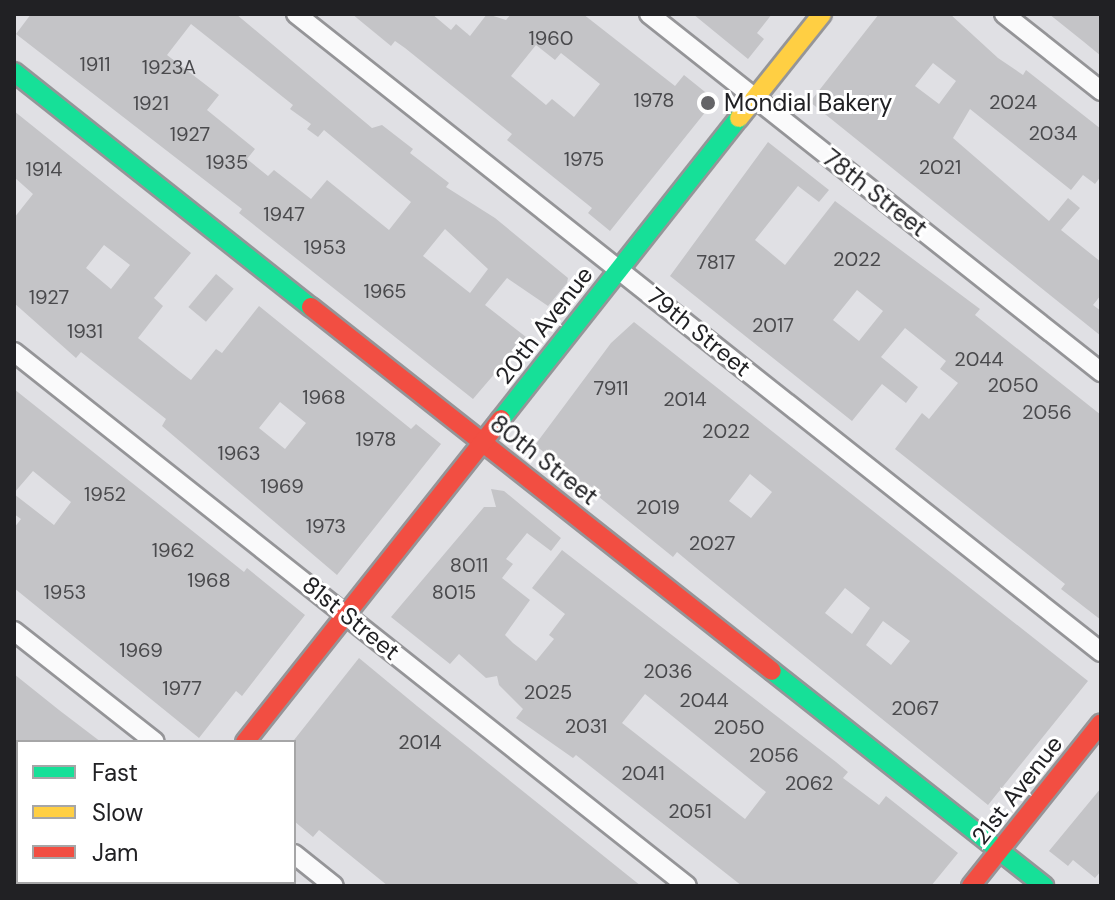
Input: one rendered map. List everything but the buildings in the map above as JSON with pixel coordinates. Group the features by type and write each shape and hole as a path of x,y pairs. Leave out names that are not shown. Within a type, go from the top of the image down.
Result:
{"street":[{"name":"79th Street","path":"296,14 1101,652"},
{"name":"78th Street","path":"649,14 1101,372"},
{"name":"20th Avenue","path":"247,740 822,14"},
{"path":"1004,14 1101,91"},
{"name":"80th Street","path":"14,72 1044,886"},
{"name":"81st Street","path":"14,352 687,886"},
{"path":"14,631 152,740"},
{"name":"21st Avenue","path":"971,886 1101,723"},
{"path":"296,856 334,886"}],"traffic: fast":[{"path":"14,72 311,307"},
{"path":"501,419 739,118"},
{"path":"772,671 1044,886"}],"traffic: slow":[{"path":"739,118 822,14"}],"traffic: jam":[{"path":"311,307 772,671"},
{"path":"247,740 501,419"},
{"path":"971,886 1101,723"}],"place":[{"name":"Mondial Bakery","path":"708,103"}]}
